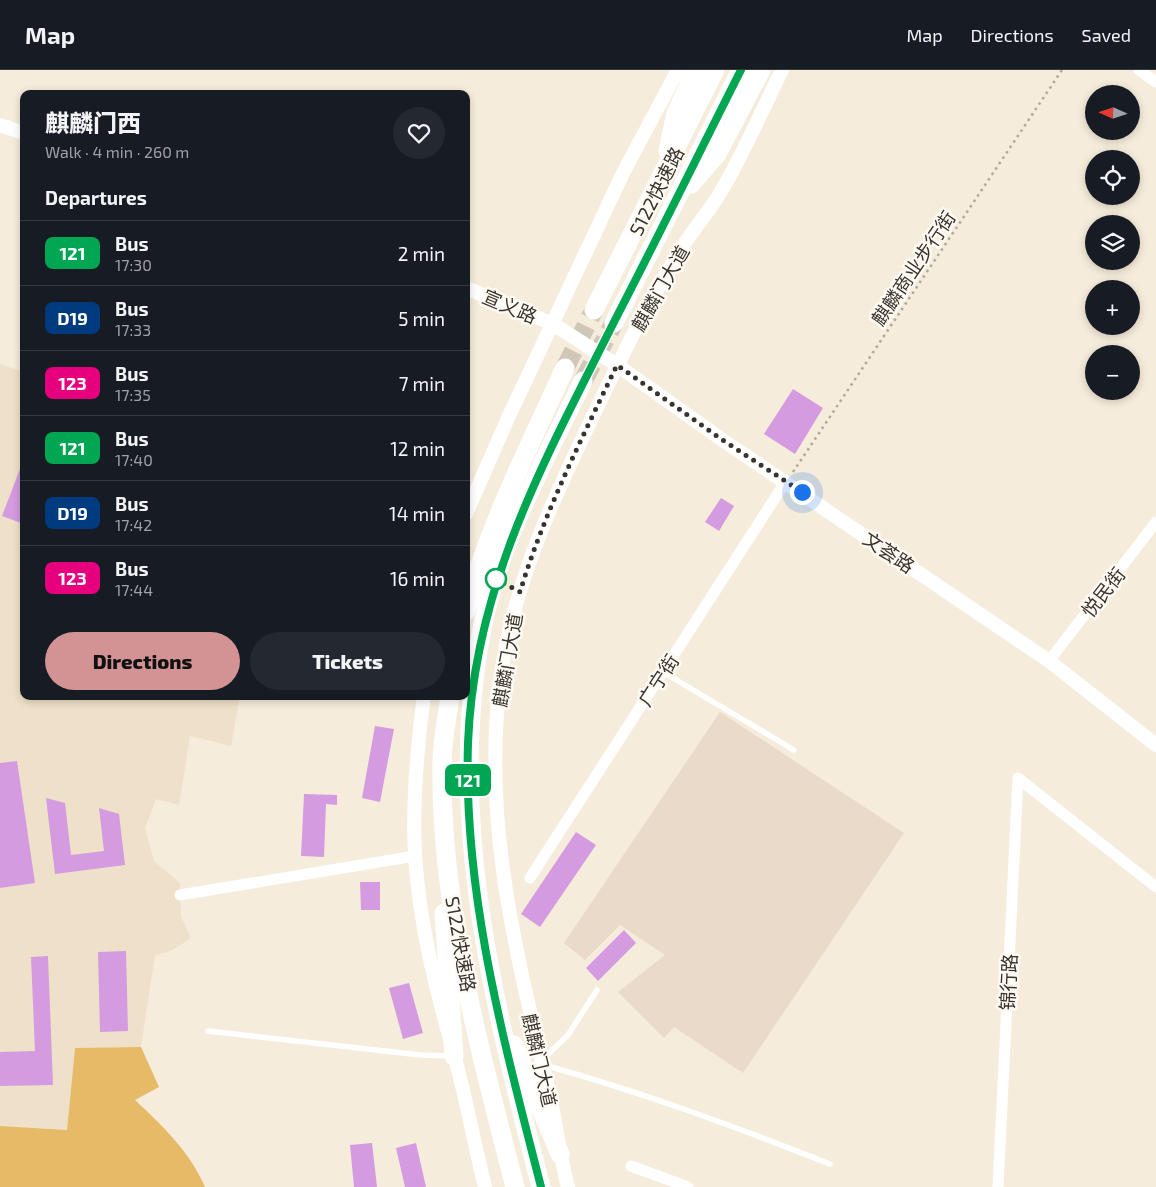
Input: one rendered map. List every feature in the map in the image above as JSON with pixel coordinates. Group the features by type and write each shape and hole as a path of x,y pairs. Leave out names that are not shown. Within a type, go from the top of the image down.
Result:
{"highway":[{"path":"660,183 676,113 696,70"},
{"name":"S122快速路","path":"594,310 660,183 715,70"},
{"name":"S122快速路","path":"614,323 741,70"},
{"path":"671,208 717,154 760,70"},
{"path":"470,596 500,514 565,368"},
{"name":"S122快速路","path":"541,1187 494,995 479,910 468,781 468,738 482,628 493,589 519,516 583,381"},
{"name":"S122快速路","path":"450,700 442,764 445,840 456,930 515,1187"},
{"path":"445,840 444,934 454,1056"},
{"path":"494,995 560,1154"}],"street":[{"path":"470,504 481,476 623,173 678,70"},
{"name":"麒麟门大道","path":"568,1187 542,1062 519,971 506,902 498,836 495,758 504,656 530,559 558,488 617,365 677,255 718,197 782,70"},
{"path":"1138,70 1156,82"},
{"path":"0,125 20,132"},
{"name":"宣义路","path":"470,290 553,324 617,365"},
{"name":"文荟路","path":"617,365 1049,661 1156,745"},
{"name":"广宁街","path":"530,878 786,482"},
{"name":"悦民街","path":"1049,661 1156,522"},
{"path":"424,700 414,798 415,856 426,940 438,1000 454,1056 485,1187"},
{"name":"锦行路","path":"998,1187 1018,778 1156,887"},
{"path":"180,895 415,856"},
{"path":"631,1166 688,1187"}],"lane":[{"path":"663,672 794,750"},
{"path":"597,990 568,1035 542,1062 618,1085 693,1111 830,1164"},
{"path":"208,1031 420,1055 454,1056"}],"path":[{"name":"麒麟商业步行街","path":"786,482 1062,70"}],"shaded area":[{"path":"0,364 20,371 20,700 239,700 231,746 190,736 179,805 156,799 145,828 154,861 180,883 181,917 191,938 171,951 155,955 141,1047 75,1048 67,1130 0,1126"},
{"path":"720,712 904,833 743,1073 674,1027 664,1038 618,992 665,955 620,925 585,960 564,943"},
{"path":"141,1047 159,1087 135,1100 184,1151 205,1187 0,1187 0,1126 67,1130 75,1048"}],"building":[{"path":"793,389 823,408 795,454 764,434"},
{"path":"20,469 20,523 2,516"},
{"path":"721,498 734,506 719,531 705,522"},
{"path":"375,726 394,729 380,802 362,798"},
{"path":"17,761 35,883 0,888 0,763"},
{"path":"304,794 337,795 337,805 326,804 324,857 301,856"},
{"path":"46,798 65,803 71,855 104,851 99,808 119,814 125,865 55,874"},
{"path":"576,832 596,845 540,927 521,914"},
{"path":"360,882 380,882 380,910 361,910"},
{"path":"624,930 636,943 598,981 586,968"},
{"path":"126,951 128,1031 100,1032 98,952"},
{"path":"48,956 53,1085 0,1086 0,1052 35,1051 31,957"},
{"path":"409,983 423,1033 403,1039 389,988"},
{"path":"372,1143 377,1187 354,1187 350,1145"},
{"path":"416,1143 426,1187 405,1187 396,1148"}],"tunnel":[{"path":"565,368 594,310"},
{"path":"583,381 614,323"}],"bus line":[{"name":"121","path":"541,1187 512,1076 494,995 479,910 471,837 468,738 482,628 493,589 519,516 583,381 741,70"}],"route":[{"path":"496,579 520,592 530,559 558,488 617,365 724,441 802,492"}]}
